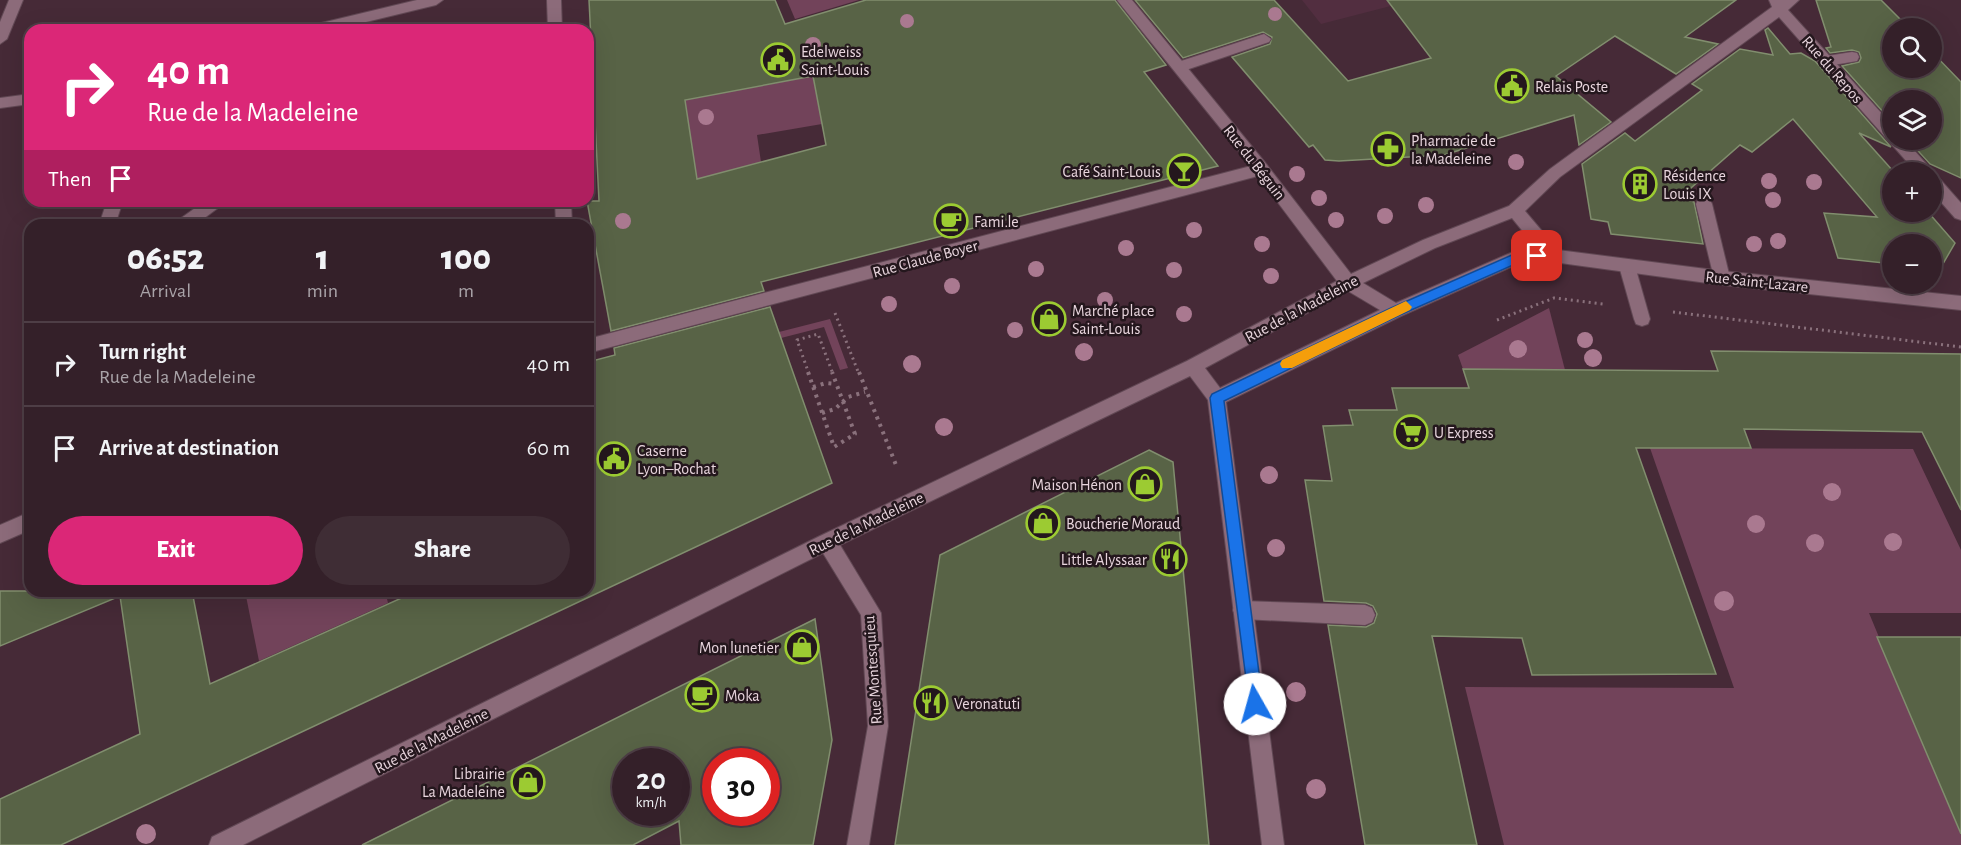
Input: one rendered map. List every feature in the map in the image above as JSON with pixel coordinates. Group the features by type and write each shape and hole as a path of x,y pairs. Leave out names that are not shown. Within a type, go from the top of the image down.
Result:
{"street":[{"path":"0,39 16,0"},
{"path":"338,24 436,0"},
{"path":"554,0 555,24"},
{"name":"Rue du Béguin","path":"1124,0 1262,169 1348,283 1395,311"},
{"name":"Rue du Repos","path":"1783,3 1827,61 1882,124"},
{"name":"Rue de la Madeleine","path":"220,845 827,542 1193,366 1348,283 1429,244 1515,210 1555,173 1783,3"},
{"path":"1180,68 1264,39"},
{"path":"1827,61 1852,57"},
{"path":"0,103 24,100"},
{"name":"Rue du Repos","path":"1905,150 1916,162"},
{"name":"Rue Claude Boyer","path":"594,344 1262,169"},
{"path":"1942,192 1961,214"},
{"path":"1704,204 1722,278"},
{"path":"191,219 208,207"},
{"path":"1515,210 1553,256"},
{"path":"1217,398 1395,311 1521,256 1553,256"},
{"name":"Rue Saint-Lazare","path":"1553,256 1722,278 1961,303"},
{"path":"1627,266 1641,313"},
{"path":"1193,366 1217,398 1273,845"},
{"path":"0,534 24,524"},
{"name":"Rue Montesquieu","path":"827,542 871,613 878,726 858,845"},
{"path":"1244,610 1365,615"}],"path":[{"path":"1497,320 1554,298 1641,313 1961,347"},
{"path":"834,309 865,392 896,465"},
{"path":"818,334 855,434 834,447 813,387 796,340 818,334"},
{"path":"813,387 826,383 836,384"},
{"path":"822,413 835,409 848,397 865,392"}],"shaded area":[{"path":"787,0 859,0 795,19"},
{"path":"1302,0 1414,0 1321,24"},
{"path":"678,55 750,88 813,76 822,124 757,135 761,162 696,180"},
{"path":"1549,308 1565,370 1463,369 1458,355"},
{"path":"830,319 848,368 840,370 824,327 781,338 779,332"},
{"path":"1650,448 1913,449 1961,550 1961,613 1869,613 1961,835 1961,845 1504,845 1465,687 1734,688"},
{"path":"246,597 386,597 388,603 259,661"}],"building":[{"path":"589,0 775,0 785,24 866,0 1115,0 1166,65 1144,72 1218,166 761,282 764,291 611,331 594,239 594,219 590,219 588,207 594,207 594,201 599,201 594,100 594,24 590,24","holes":["813,76 826,145 697,179 685,100"]},
{"path":"1135,0 1274,0 1348,81 1431,58 1387,0 1736,0 1685,37 1718,44 1676,74 1615,36 1556,76 1611,122 1579,145 1574,115 1444,155 1339,161 1325,160 1313,145 1309,147 1232,57 1270,44 1272,37 1263,32 1183,58"},
{"path":"1816,0 1881,0 1899,18 1882,18 1882,78 1942,78 1942,62 1961,82 1961,178 1942,169 1942,162 1928,162 1917,150 1942,150 1942,90 1882,90 1882,111 1842,66 1859,62 1861,58 1859,52 1852,50 1830,53 1826,48 1831,47"},
{"path":"1768,28 1790,54 1801,53 1815,61 1882,137 1882,143 1859,133 1885,162 1882,162 1882,222 1937,222 1955,243 1942,266 1942,234 1882,234 1882,263 1838,258 1824,213 1877,217 1793,119 1752,152 1740,145 1691,188 1694,199 1691,201 1694,202 1703,244 1611,234 1608,222 1591,219 1582,164 1625,133 1635,141 1702,90 1692,84 1740,49 1773,55 1765,30"},
{"path":"770,307 832,483 594,595 594,360 615,355 614,348"},
{"path":"1711,351 1961,354 1961,510 1922,432 1744,429 1751,448 1636,448 1716,674 1532,675 1522,638 1432,636 1477,845 1365,845 1328,625 1366,627 1374,623 1377,614 1373,606 1366,603 1324,601 1305,480 1332,481 1323,426 1353,425 1349,410 1397,410 1392,388 1469,388 1463,369 1718,371"},
{"path":"1149,450 1173,462 1209,845 895,845 940,555"},
{"path":"0,591 24,591 24,597 118,597 0,646"},
{"path":"120,597 193,597 210,684 404,597 589,597 61,845 0,845 0,799 140,734"},
{"path":"815,619 832,740 813,845 681,845 679,826 690,826 690,748 612,748 612,826 669,826 633,845 362,845"},
{"path":"1877,637 1961,637 1961,834"}],"slow traffic":[{"path":"1287,364 1406,307"}],"place":[{"name":"Edelweiss Saint-Louis","path":"778,60"},
{"name":"Relais Poste","path":"1512,86"},
{"name":"Pharmacie de la Madeleine","path":"1388,149"},
{"name":"Café Saint-Louis","path":"1184,171"},
{"name":"Résidence Louis IX","path":"1640,184"},
{"name":"Fami.le","path":"951,221"},
{"name":"Marché place Saint-Louis","path":"1049,319"},
{"name":"U Express","path":"1411,432"},
{"name":"Caserne Lyon–Rochat","path":"614,459"},
{"name":"Maison Hénon","path":"1145,484"},
{"name":"Boucherie Moraud","path":"1043,523"},
{"name":"Little Alyssaar","path":"1170,559"},
{"name":"Mon lunetier","path":"802,647"},
{"name":"Moka","path":"702,695"},
{"name":"Veronatuti","path":"931,703"},
{"name":"Librairie La Madeleine","path":"528,782"}],"route":[{"path":"1255,704 1217,398 1395,311 1521,256 1537,256"}]}
